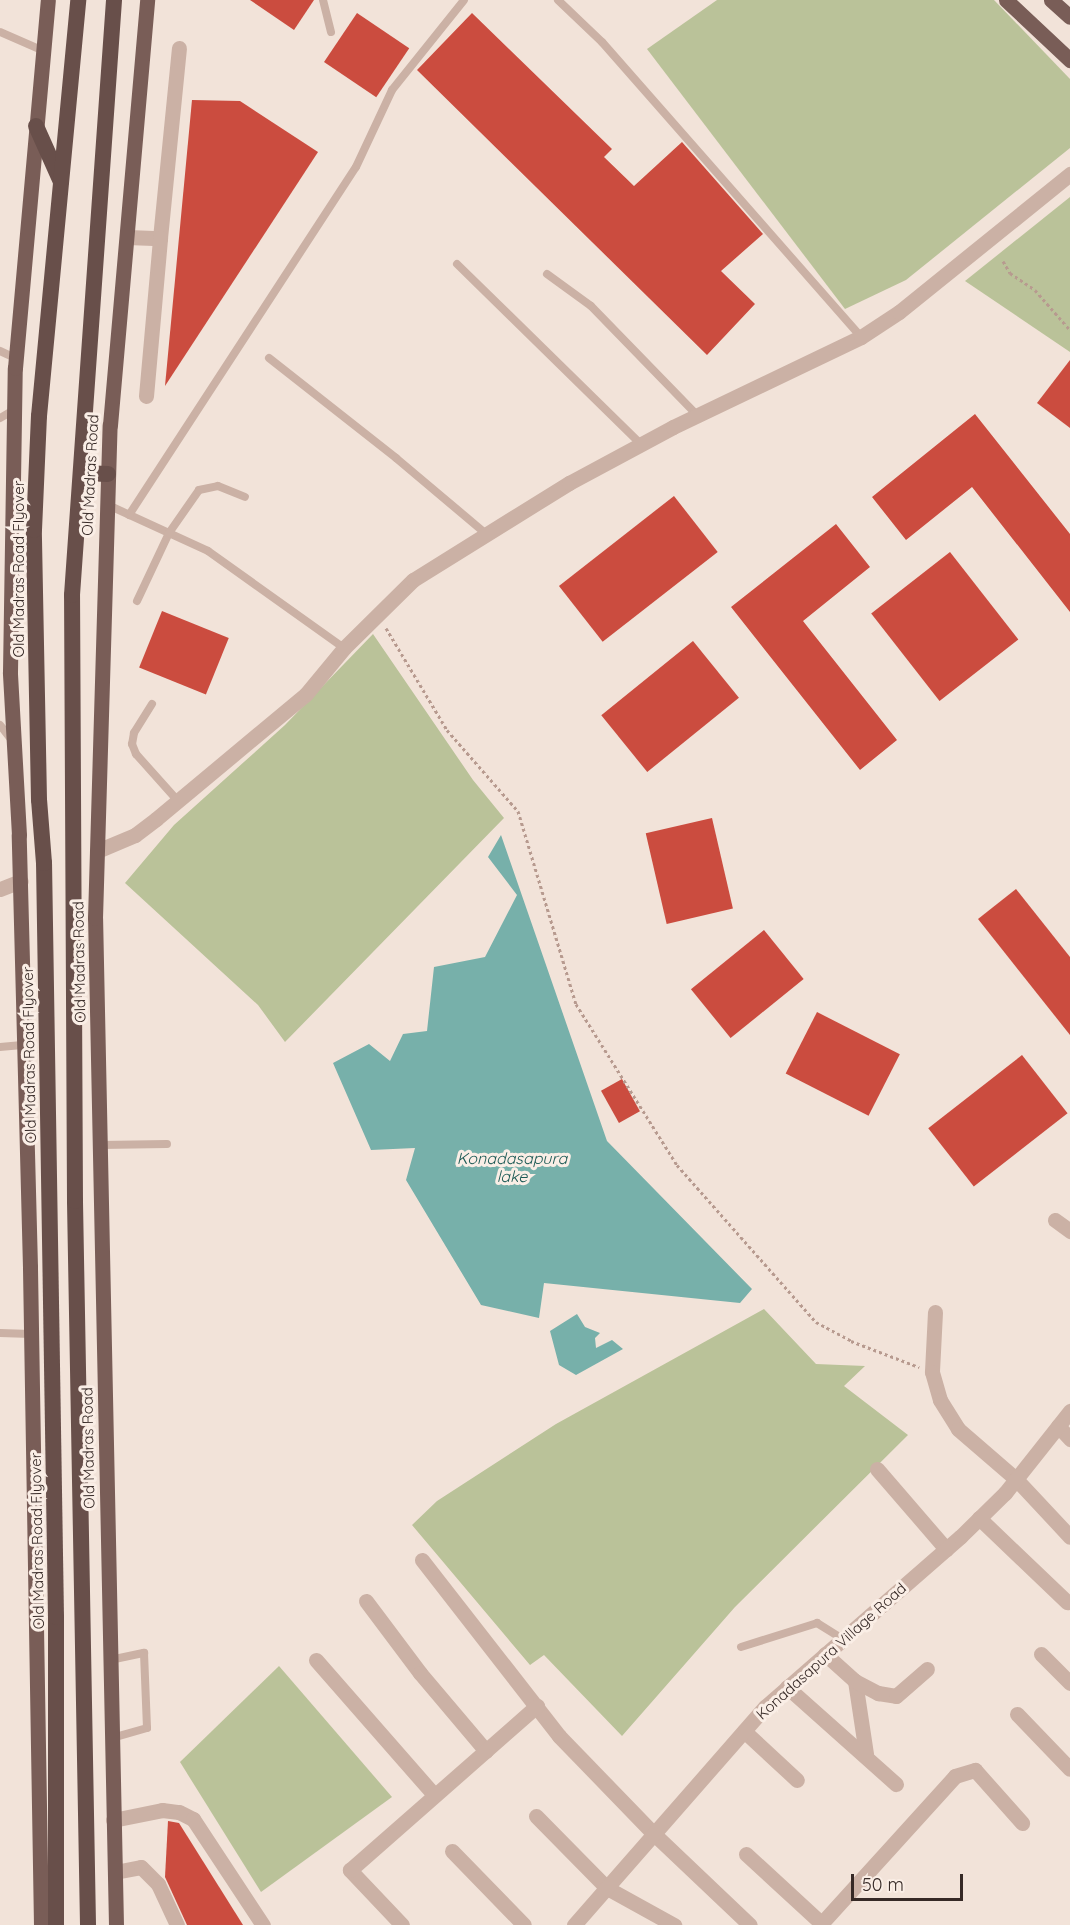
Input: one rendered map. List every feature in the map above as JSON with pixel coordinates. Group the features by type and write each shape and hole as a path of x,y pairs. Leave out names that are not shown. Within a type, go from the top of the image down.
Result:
{"highway":[{"path":"63,186 78,0"},
{"name":"Old Madras Road","path":"81,473 113,8"},
{"path":"36,126 63,186"},
{"name":"Old Madras Road Flyover","path":"56,1925 56,1617 44,863 39,800 33,530 39,416 63,186"},
{"path":"88,1925 75,1201 72,595 81,473 108,474"}],"main road":[{"path":"41,1925 25,1045 21,881 10,672 7,414 15,358 48,0"},
{"name":"Old Madras Road","path":"116,1925 109,1660 97,851 106,504 147,0"},
{"path":"1006,0 1070,60"},
{"path":"1051,0 1070,17"}],"street":[{"path":"146,396 179,48"},
{"path":"97,851 135,835 306,693 345,648 413,580 484,533 641,444 861,337 899,312 1070,174"},
{"path":"127,237 160,238"},
{"path":"0,889 21,881"},
{"path":"1054,1220 1070,1231"},
{"path":"935,1312 932,1372 940,1400 958,1429 1016,1479 1070,1537"},
{"name":"Konadasapura Village Road","path":"580,1923 607,1888 744,1731 787,1687 979,1518 1016,1479 1070,1411"},
{"path":"1058,1426 1070,1439"},
{"path":"877,1469 946,1549"},
{"path":"979,1518 1067,1602"},
{"path":"422,1560 559,1736 654,1834 750,1925"},
{"path":"366,1601 420,1673 486,1751"},
{"path":"825,1654 855,1681 878,1693 896,1696 927,1669"},
{"path":"1041,1654 1070,1683"},
{"path":"316,1660 434,1795"},
{"path":"855,1681 866,1754"},
{"path":"787,1687 866,1754 896,1784"},
{"path":"397,1923 351,1870 537,1706"},
{"path":"1017,1714 1070,1769"},
{"path":"744,1731 797,1780"},
{"path":"746,1854 821,1924 955,1776 975,1770 1023,1823"},
{"path":"113,1820 162,1810 179,1812 193,1819 263,1925"},
{"path":"536,1816 607,1888 674,1925"},
{"path":"452,1851 524,1925"},
{"path":"115,1872 141,1867 158,1884 177,1925"}],"lane":[{"path":"323,0 331,32"},
{"path":"129,515 356,167 392,90 464,0"},
{"path":"558,0 602,42 861,337"},
{"path":"0,32 44,51"},
{"path":"457,264 641,444"},
{"path":"548,274 591,306 697,415"},
{"path":"0,351 15,358"},
{"path":"269,358 378,443 484,533"},
{"path":"136,601 169,533 199,490 208,486 245,497"},
{"path":"106,504 208,551 345,648"},
{"path":"152,704 134,733 132,744 136,754 178,801"},
{"path":"0,724 14,743"},
{"path":"0,1047 25,1045"},
{"path":"101,1145 167,1144"},
{"path":"0,1333 31,1334"},
{"path":"741,1647 817,1623 843,1639"},
{"path":"109,1660 144,1654 146,1731 111,1738"}],"path":[{"path":"1003,261 1010,273 1035,291 1070,330"},
{"path":"378,614 447,730 518,811 576,1004 623,1072 677,1165 816,1322 851,1341 932,1372"}],"green space":[{"path":"717,0 994,0 1070,79 1070,148 906,280 845,309 647,49"},
{"path":"1070,197 1070,352 965,281"},
{"path":"373,634 473,780 504,818 285,1042 258,1005 125,883 174,825 285,725"},
{"path":"764,1309 816,1364 865,1366 844,1386 908,1435 735,1607 622,1736 544,1655 530,1665 412,1525 437,1501 556,1424"},
{"path":"279,1666 392,1797 261,1892 180,1762"}],"water":[{"name":"Konadasapura lake","path":"501,835 607,1141 752,1289 740,1303 544,1283 539,1318 481,1305 406,1180 415,1148 371,1150 333,1063 369,1044 390,1061 403,1034 427,1031 434,967 485,957 517,895 488,857"},
{"path":"577,1314 585,1327 600,1333 595,1338 596,1348 612,1340 623,1349 576,1375 559,1365 550,1331"}],"building":[{"path":"250,0 314,0 294,30"},
{"path":"357,13 409,48 376,97 324,62"},
{"path":"472,13 612,149 604,157 634,186 682,142 763,234 721,271 755,304 707,355 417,70"},
{"path":"192,100 240,101 318,152 165,386"},
{"path":"1070,360 1070,428 1037,403"},
{"path":"975,414 1070,534 1070,612 972,487 906,540 872,497"},
{"path":"674,496 718,552 603,642 559,586"},
{"path":"836,524 870,567 803,621 897,740 860,770 731,607"},
{"path":"950,552 1018,639 940,701 871,614"},
{"path":"162,611 229,638 206,695 139,668"},
{"path":"693,641 739,698 647,772 601,715"},
{"path":"712,818 733,909 667,924 646,833"},
{"path":"1016,889 1070,957 1070,1035 978,919"},
{"path":"764,930 804,979 731,1038 691,989"},
{"path":"817,1012 900,1054 869,1116 786,1073"},
{"path":"1022,1055 1068,1113 974,1187 928,1128"},
{"path":"622,1079 640,1111 619,1123 601,1091"},
{"path":"168,1821 179,1823 243,1925 187,1925 165,1877"}]}
